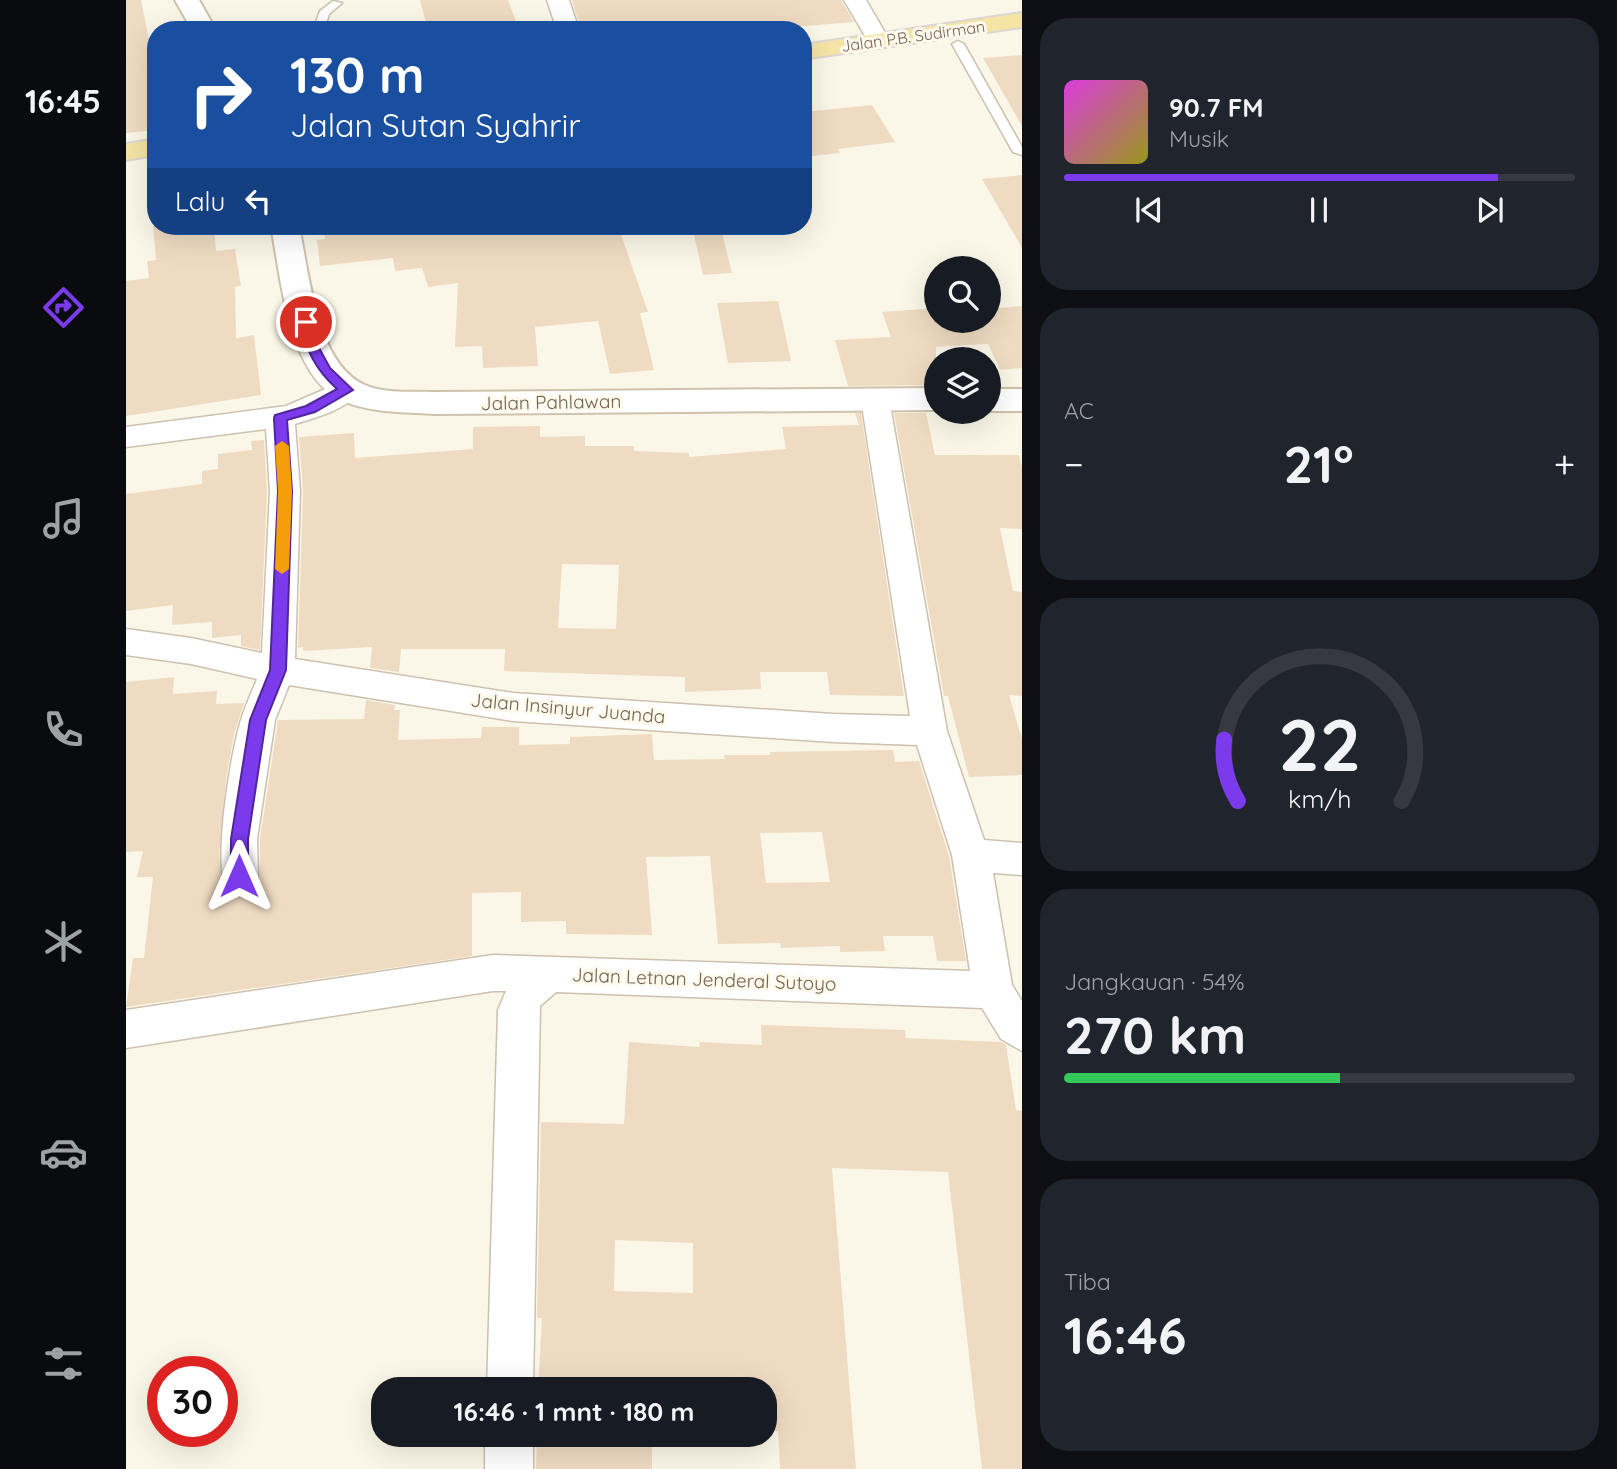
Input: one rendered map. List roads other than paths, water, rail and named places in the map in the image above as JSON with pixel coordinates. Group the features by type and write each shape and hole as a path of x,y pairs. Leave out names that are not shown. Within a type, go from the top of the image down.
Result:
{"main road":[{"path":"187,0 199,21"},
{"name":"Jalan P.B. Sudirman","path":"812,51 1022,20"},
{"name":"Jalan P.B. Sudirman","path":"812,65 1022,34"},
{"path":"126,152 147,148"},
{"path":"126,166 147,162"},
{"name":"Jalan Pahlawan","path":"287,235 312,346 324,370 346,390 381,400 434,403 924,399"},
{"path":"1001,400 1022,400"}],"street":[{"path":"558,0 565,21"},
{"path":"855,0 879,41"},
{"path":"126,436 293,414 346,390"},
{"path":"875,399 930,731 971,855 993,990 1014,1026 1022,1032"},
{"path":"239,876 239,839 258,720 278,670 285,491 293,414"},
{"name":"Jalan Insinyur Juanda","path":"126,642 191,651 278,670 513,707 833,728 930,731"},
{"path":"971,855 1022,859"},
{"path":"126,1029 493,973 548,974"},
{"name":"Jalan Letnan Jenderal Sutoyo","path":"510,1377 518,1010 526,993 548,974 993,990"},
{"path":"509,1447 509,1469"}],"lane":[{"path":"321,21 324,13 337,3"},
{"path":"958,44 1019,152"}]}
